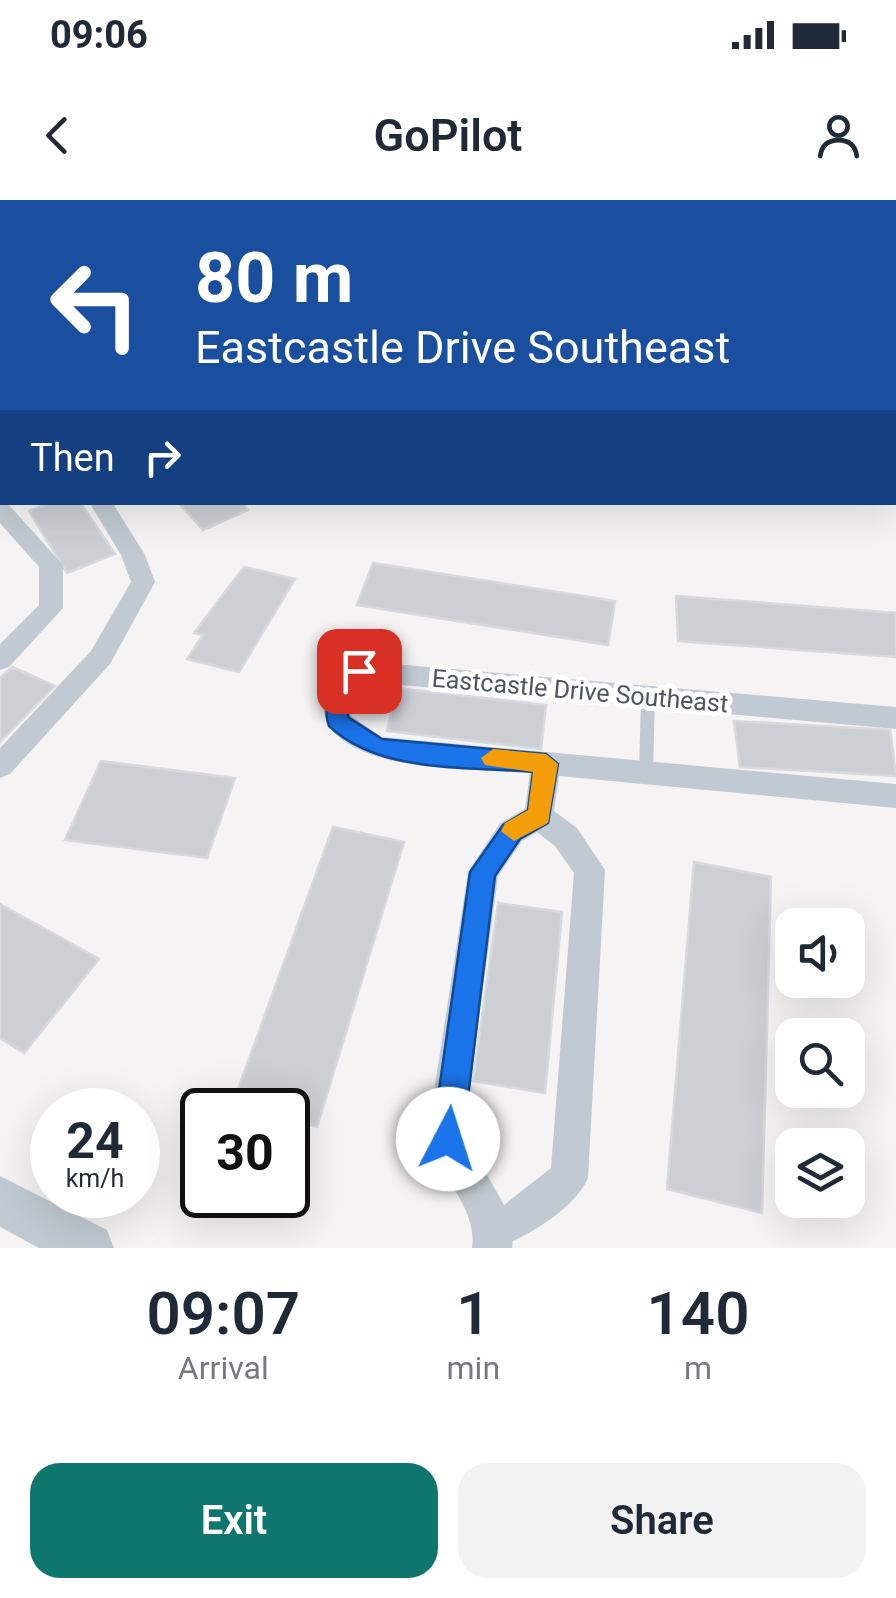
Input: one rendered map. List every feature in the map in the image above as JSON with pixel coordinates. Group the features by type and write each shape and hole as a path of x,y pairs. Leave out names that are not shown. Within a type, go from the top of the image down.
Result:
{"street":[{"path":"0,766 116,637 136,601 143,582 102,505"},
{"path":"0,509 51,565 51,608 0,660"},
{"name":"Eastcastle Drive Southeast","path":"896,718 359,671 338,702 337,720 344,729 380,748 896,796"},
{"path":"539,816 546,764"},
{"path":"539,816 566,837 590,870 569,1178 494,1237 448,1139 447,1124 483,872 512,832 539,816"},
{"path":"0,1200 89,1248"}],"lane":[{"path":"646,772 648,697"}],"building":[{"path":"45,505 82,505 115,554 67,573 29,511"},
{"path":"181,505 244,505 248,510 203,530"},
{"path":"373,563 615,601 608,645 357,605"},
{"path":"244,567 295,579 239,672 187,659 203,635 194,633"},
{"path":"676,596 896,613 896,657 678,641"},
{"path":"12,667 55,686 0,742 0,678"},
{"path":"397,688 546,705 541,749 387,731"},
{"path":"734,721 890,730 896,776 740,767"},
{"path":"101,761 235,778 207,858 65,840"},
{"path":"333,827 404,842 317,1127 310,1125 310,1088 239,1088"},
{"path":"694,862 771,877 762,1213 667,1189"},
{"path":"498,903 562,912 545,1093 473,1081"},
{"path":"0,904 99,959 24,1053 0,1038"}],"slow traffic":[{"path":"493,758 546,764 539,816 514,831"}],"route":[{"path":"359,671 338,702 337,720 358,739 380,748 546,764 539,816 512,832 483,872 448,1139"}]}
